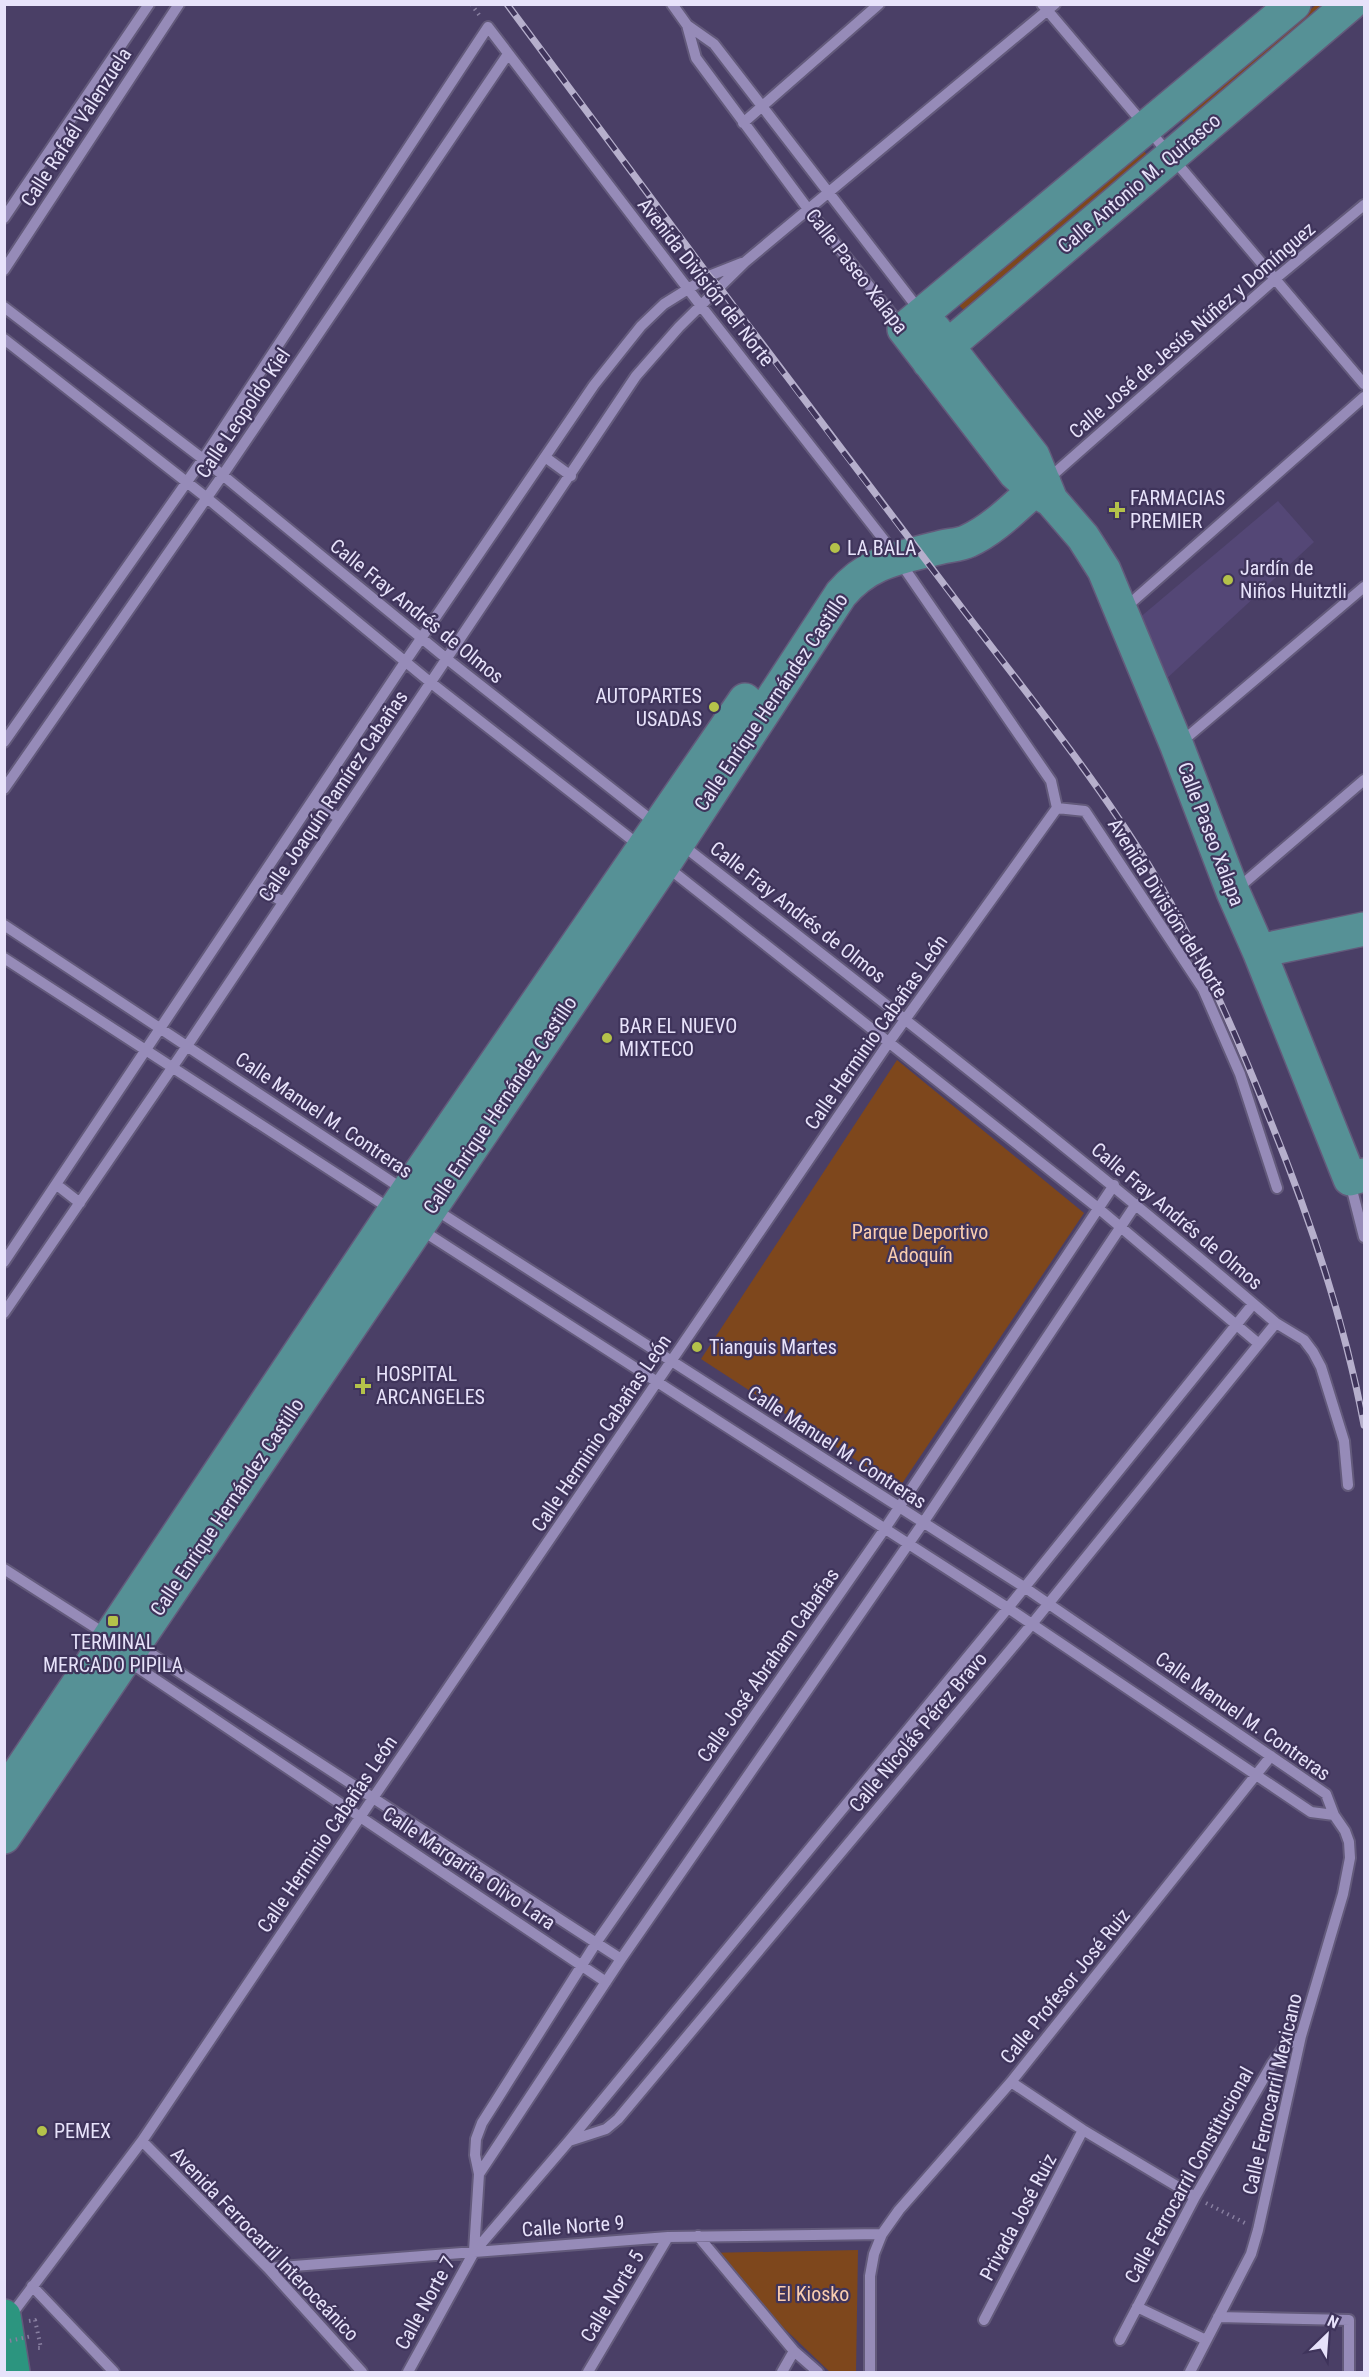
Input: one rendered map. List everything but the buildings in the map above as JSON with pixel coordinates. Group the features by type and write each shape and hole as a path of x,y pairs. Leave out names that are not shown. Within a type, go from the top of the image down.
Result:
{"highway":[{"path":"13,2373 16,2327"}],"main road":[{"name":"Calle Antonio M. Quirasco","path":"913,322 1294,4"},
{"name":"Calle Antonio M. Quirasco","path":"938,354 1350,4"},
{"name":"Calle Paseo Xalapa","path":"913,322 938,354 1033,456 1043,491 1083,537 1104,570 1177,746 1233,892 1357,1177"},
{"name":"Calle Enrique Hernández Castillo","path":"4,1836 122,1645 412,1209 661,845 841,594 863,572 894,554 965,543 982,535 1043,491"},
{"path":"1259,951 1365,929"},
{"name":"Calle Enrique Hernández Castillo","path":"4,1795 122,1645"}],"street":[{"name":"Calle Rafaél Valenzuela","path":"4,218 148,4"},
{"name":"Calle Rafaél Valenzuela","path":"4,270 179,4"},
{"name":"Calle Paseo Xalapa","path":"672,4 687,25 714,44 764,106 828,192 913,322"},
{"path":"743,123 879,4"},
{"path":"745,262 1048,7 1147,128 1365,384"},
{"name":"Calle Paseo Xalapa","path":"687,25 696,58 808,209 913,322"},
{"name":"Avenida División del Norte","path":"488,27 894,554"},
{"name":"Calle Leopoldo Kiel","path":"4,742 203,459 488,27"},
{"name":"Calle Leopoldo Kiel","path":"4,789 207,498 508,54"},
{"name":"Calle José de Jesús Núñez y Domínguez","path":"1043,491 1275,279 1365,205"},
{"name":"Calle Joaquín Ramírez Cabañas","path":"4,1262 147,1052 421,638 594,385 627,343 664,304 709,276 745,262"},
{"name":"Calle Joaquín Ramírez Cabañas","path":"4,1313 187,1046 636,376 659,348 745,262"},
{"name":"Calle Fray Andrés de Olmos","path":"4,307 203,459 447,659 889,1042 1121,1226 1259,1344"},
{"name":"Calle Fray Andrés de Olmos","path":"4,339 207,498 430,682 906,1019 1114,1185 1276,1323 1304,1340 1321,1367 1344,1441 1348,1485"},
{"path":"1122,611 1365,397"},
{"path":"545,457 571,476"},
{"path":"894,554 1051,781 1057,808"},
{"path":"1177,746 1365,587"},
{"path":"1233,892 1365,780"},
{"path":"313,801 339,818"},
{"name":"Avenida División del Norte","path":"1057,808 1085,810 1203,989 1240,1074 1277,1188"},
{"name":"Calle Herminio Cabañas León","path":"16,2327 32,2286 142,2141 889,1042 1057,808"},
{"path":"257,886 283,903"},
{"name":"Calle Manuel M. Contreras","path":"4,925 187,1046 412,1209 657,1382 1008,1608 1256,1777 1311,1812 1334,1815 1326,1794 1024,1587 671,1361 412,1209 172,1068 4,958"},
{"path":"1357,1177 1365,1237"},
{"path":"57,1185 80,1203"},
{"name":"Calle José Abraham Cabañas","path":"474,2252 479,2174 475,2156 476,2139 482,2123 581,1965 885,1530 1114,1185"},
{"name":"Calle José Abraham Cabañas","path":"479,2174 621,1959 908,1545 1136,1204"},
{"name":"Calle Nicolás Pérez Bravo","path":"474,2252 569,2141 1008,1608 1253,1304"},
{"name":"Calle Nicolás Pérez Bravo","path":"569,2141 606,2129 618,2119 1032,1624 1276,1323"},
{"name":"Calle Margarita Olivo Lara","path":"4,1569 122,1645 373,1798 621,1959"},
{"name":"Calle Margarita Olivo Lara","path":"122,1645 361,1817 606,1982"},
{"name":"Calle Profesor José Ruiz","path":"870,2373 870,2276 874,2254 882,2234 899,2210 1011,2082 1271,1756"},
{"name":"Calle Ferrocarril Mexicano","path":"1190,2373 1251,2254 1258,2230 1301,2036 1343,1894 1350,1858 1346,1831 1334,1815"},
{"name":"Calle Ferrocarril Constitucional","path":"1120,2340 1195,2197 1272,2064 1284,2047 1301,2036"},
{"path":"1011,2082 1083,2130 1195,2197"},
{"name":"Privada José Ruiz","path":"984,2320 1083,2130"},
{"name":"Avenida Ferrocarril Interoceánico","path":"142,2141 268,2268 362,2373"},
{"name":"Calle Norte 9","path":"268,2268 668,2237 882,2234"},
{"path":"698,2236 794,2351 818,2373"},
{"name":"Calle Norte 5","path":"588,2373 668,2237"},
{"name":"Calle Norte 7","path":"408,2373 474,2252"},
{"path":"32,2286 114,2373"},
{"path":"1137,2307 1206,2340"},
{"path":"1218,2318 1348,2320 1348,2373"},
{"path":"782,2373 794,2351"}],"path":[{"path":"1195,2197 1258,2230"},
{"path":"16,2327 41,2348 36,2349 16,2327"}],"shaded area":[{"name":"Jardín de Niños Huitztli","path":"1278,501 1314,542 1164,681 1138,619"}],"green space":[{"path":"1316,5 1339,5 1190,130 1180,118"},
{"path":"1139,146 1151,159 970,317 958,304"},
{"name":"Parque Deportivo Adoquín","path":"897,1060 1084,1213 899,1488 701,1359"},
{"name":"El Kiosko","path":"858,2250 856,2372 830,2372 705,2253"}],"railway":[{"path":"507,4 709,276 1063,740 1151,869 1215,990 1283,1153 1336,1307 1364,1425"}],"place":[{"name":"FARMACIAS PREMIER","path":"1117,510"},
{"name":"LA BALA","path":"835,548"},
{"name":"Jardín de Niños Huitztli","path":"1228,580"},
{"name":"AUTOPARTES USADAS","path":"714,707"},
{"name":"BAR EL NUEVO MIXTECO","path":"607,1038"},
{"name":"Tianguis Martes","path":"697,1347"},
{"name":"HOSPITAL ARCANGELES","path":"363,1386"},
{"name":"TERMINAL MERCADO PIPILA","path":"113,1621"},
{"name":"PEMEX","path":"42,2131"}]}
